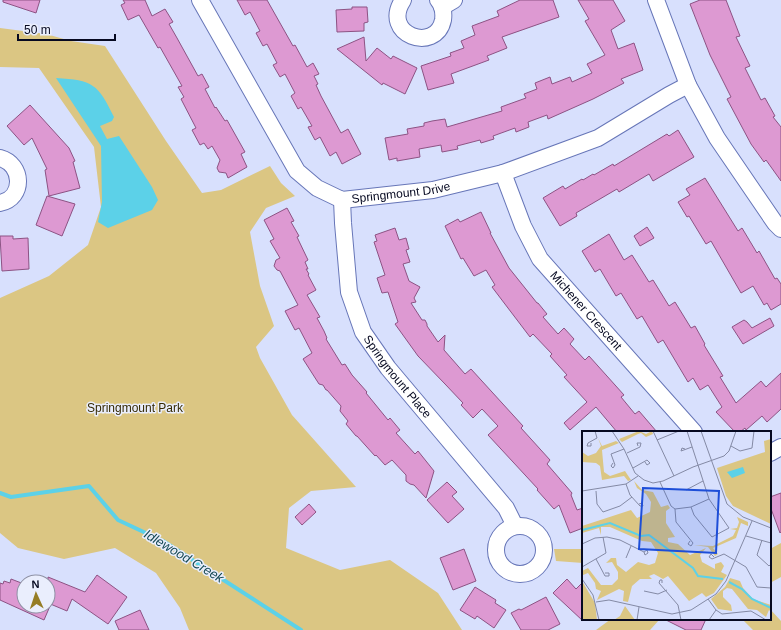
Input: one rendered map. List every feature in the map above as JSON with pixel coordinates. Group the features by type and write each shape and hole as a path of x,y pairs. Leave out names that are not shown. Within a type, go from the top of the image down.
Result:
{"street":[{"name":"Springmount Drive","path":"200,0 297,171 318,188 342,200 433,190 503,173 598,138 688,85"},
{"path":"403,0 399,6 397,14 399,24 403,31 412,37 420,38 429,37 436,32 442,23 445,2"},
{"path":"656,0 688,85 716,138 775,223 781,229"},
{"path":"0,158 6,159 12,164 18,173 19,182 12,197 4,202 0,202"},
{"name":"Michener Crescent","path":"503,173 523,226 540,259 693,431"},
{"name":"Springmount Place","path":"342,200 342,223 349,292 363,332 388,368 506,508 515,526"},
{"path":"771,452 781,447"}],"green space":[{"name":"Springmount Park","path":"0,28 46,34 71,41 105,46 166,141 202,193 221,190 270,166 281,183 295,196 266,208 250,232 260,286 274,326 256,347 260,358 292,415 356,487 311,491 289,508 286,548 340,570 390,560 438,593 462,630 189,630 180,608 156,573 115,548 64,559 18,548 0,533 0,298 49,276 88,245 101,207 94,147 39,68 0,67"},
{"path":"781,543 781,577 771,582 771,548"},
{"path":"554,549 582,549 582,563 556,561"},
{"path":"771,610 781,621 781,630 753,630 743,620 771,620"},
{"path":"610,620 659,620 650,630 596,630"}],"water":[{"path":"56,78 78,80 86,83 93,86 103,97 114,117 112,121 100,126 107,139 119,136 152,187 158,200 152,210 108,228 98,222 102,202 101,146"}],"building":[{"path":"3,0 40,0 36,13 3,2"},
{"path":"123,0 145,0 152,16 165,9 173,22 169,24 198,76 202,74 209,87 205,89 215,108 216,107 225,121 227,120 245,152 241,154 247,167 228,178 226,173 219,172 217,168 220,160 212,146 208,149 204,143 200,145 192,130 196,128 181,99 184,97 178,87 182,86 160,47 158,48 139,15 128,20 121,5 125,3"},
{"path":"237,0 267,0 293,46 295,45 307,67 313,63 319,74 314,76 321,96 341,133 348,129 361,154 342,164 336,152 330,156 320,137 315,140 308,127 312,126 301,107 298,109 291,96 295,93 285,74 280,77 273,65 277,63 267,44 263,46 256,33 260,31 250,12 245,15"},
{"path":"520,0 553,0 559,17 502,37 507,48 487,56 489,60 451,74 454,83 428,90 421,66 451,56 450,53 464,48 461,41 475,35 472,26 499,16 497,11"},
{"path":"578,0 613,0 625,21 611,30 618,49 634,43 643,70 621,79 624,83 593,99 548,119 547,115 528,122 529,127 516,132 515,128 493,136 494,139 481,143 480,140 457,146 458,149 442,152 441,145 419,149 420,157 397,161 397,158 389,160 385,138 408,134 407,129 424,126 424,123 432,121 445,119 447,127 502,111 501,107 526,98 524,94 537,89 535,83 550,77 552,84 570,77 572,82 592,73 587,64 605,55 585,21 589,19"},
{"path":"700,0 726,0 740,36 736,37 750,66 745,68 761,100 765,98 775,116 773,117 781,127 781,181 766,160 764,162 751,144 727,99 731,97 710,55 690,4"},
{"path":"352,7 367,7 368,22 364,23 364,31 337,32 336,10 352,9"},
{"path":"364,37 366,61 377,48 391,59 393,56 417,68 405,94 383,83 382,85 337,49"},
{"path":"30,105 69,148 75,161 73,162 80,188 49,196 45,170 47,169 32,138 24,145 7,126"},
{"path":"678,130 694,157 653,181 649,174 619,192 617,189 576,213 577,216 560,226 543,198 563,186 565,189 613,164 614,166 667,134 669,136"},
{"path":"705,178 738,231 742,228 757,253 759,251 775,279 777,278 781,284 781,304 771,310 767,303 764,305 753,286 741,293 711,241 706,244 689,216 687,217 678,202 690,195 686,189"},
{"path":"47,196 75,204 62,236 36,225"},
{"path":"287,208 294,221 291,222 299,236 297,237 308,260 305,262 308,269 306,269 309,274 308,275 316,290 307,295 320,317 317,318 327,338 326,339 342,365 345,364 388,420 390,418 400,430 396,433 415,454 418,451 434,471 426,498 414,485 406,481 406,475 392,460 385,465 356,436 346,424 348,421 340,411 341,406 323,385 319,384 303,359 312,353 299,328 295,330 285,311 298,305 280,271 274,266 276,260 280,258 270,241 274,239 264,220"},
{"path":"481,212 490,233 509,268 547,314 543,317 558,334 564,328 574,339 570,344 585,360 589,356 624,395 621,397 635,414 639,411 656,431 616,431 596,407 570,430 564,423 587,402 564,377 567,375 550,356 552,354 533,334 530,337 492,287 495,285 486,270 474,276 463,258 461,259 445,226 458,219 460,222"},
{"path":"647,227 654,238 640,246 634,236"},
{"path":"395,228 399,240 406,238 409,249 406,250 410,262 403,264 409,281 420,287 414,298 416,302 411,303 422,320 425,320 427,326 438,342 445,335 444,350 465,374 471,369 523,426 521,428 550,460 547,464 572,493 571,495 577,510 582,508 582,528 570,533 559,505 554,509 537,490 538,489 488,435 498,426 482,409 473,418 461,405 463,403 418,356 395,324 398,322 388,292 382,293 377,278 385,275 374,242 377,241 375,235"},
{"path":"609,234 624,260 632,255 649,282 653,280 669,306 675,302 691,328 695,326 705,344 704,345 723,376 720,377 736,403 761,381 766,387 781,373 781,409 767,422 762,416 746,430 745,428 741,431 734,431 716,412 722,407 708,385 700,390 693,378 688,382 663,340 658,343 642,316 637,319 621,293 616,296 600,269 595,272 582,251"},
{"path":"0,236 13,236 13,239 28,238 29,269 2,271"},
{"path":"770,318 774,326 743,344 732,327 744,320 752,328"},
{"path":"447,482 457,492 452,496 464,509 448,523 427,500"},
{"path":"781,493 780,533 771,509 771,497"},
{"path":"309,504 316,512 302,525 295,517"},
{"path":"464,549 476,581 453,590 440,558"},
{"path":"97,575 127,597 108,624 72,599 67,611 56,606 56,580 85,592"},
{"path":"11,579 16,581 16,607 0,600 0,583 3,584 4,581 10,583"},
{"path":"567,579 576,589 582,583 583,621 553,593"},
{"path":"475,587 496,600 495,603 506,610 494,628 477,616 475,619 460,610"},
{"path":"546,597 560,624 548,630 521,630 511,613 519,609 521,610"},
{"path":"140,610 149,630 119,630 115,621"},
{"path":"31,614 47,614 44,620"},
{"path":"666,620 706,620 701,630 686,630"}],"waterway":[{"name":"Idlewood Creek","path":"0,493 11,497 89,486 118,520 163,541 301,630"}]}
